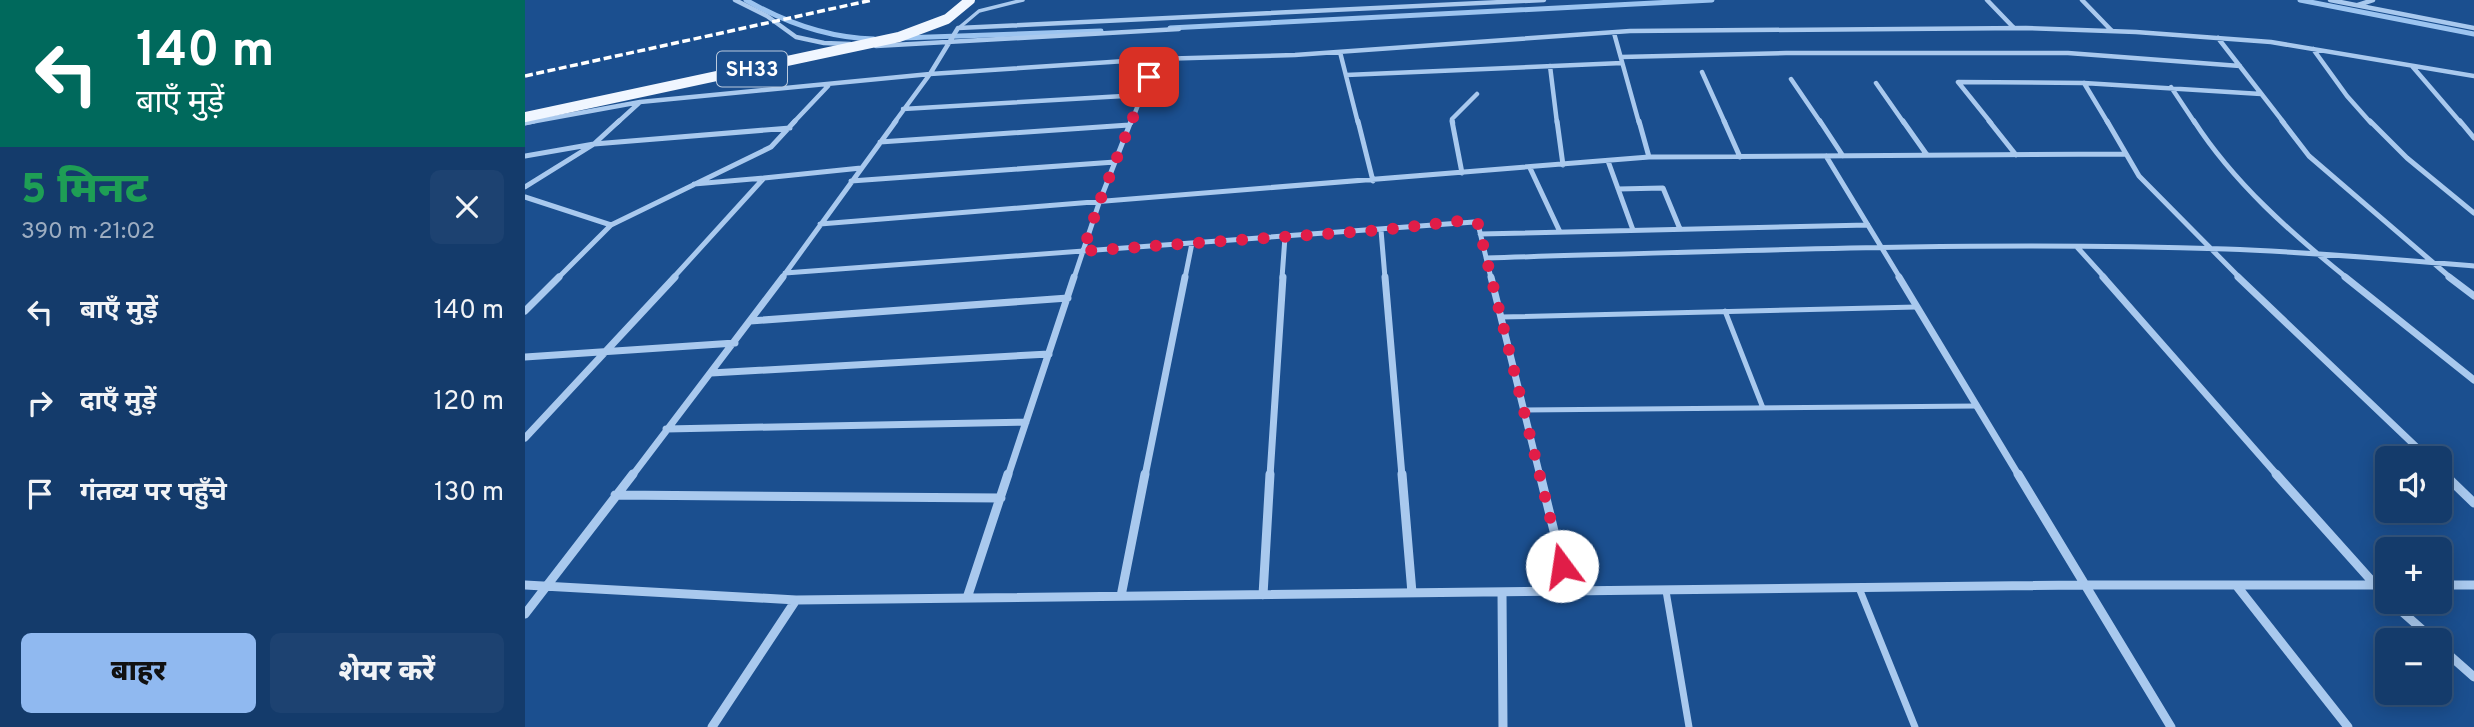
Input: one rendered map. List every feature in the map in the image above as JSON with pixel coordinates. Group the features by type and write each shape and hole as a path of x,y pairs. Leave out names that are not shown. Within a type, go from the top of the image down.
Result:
{"main road":[{"name":"SH33","path":"525,117 899,37 946,20 970,0"}],"street":[{"path":"735,0 767,16 796,37 824,43 887,46 955,35 1544,0"},
{"path":"1987,0 2014,28"},
{"path":"2082,0 2112,31"},
{"path":"2330,0 2474,26"},
{"path":"2358,5 2373,0"},
{"path":"525,123 640,102 828,86 930,74 1156,59 1340,52 1614,33 1801,28 2014,28 2218,38 2260,41 2474,76"},
{"path":"955,35 1179,29"},
{"path":"1614,33 1649,157"},
{"path":"525,614 735,343 930,74 955,35"},
{"path":"2218,38 2309,156 2428,261 2474,296"},
{"path":"2313,49 2334,82 2375,129 2474,213"},
{"path":"1340,52 1373,181"},
{"path":"1346,75 1786,53 2068,54 2240,66"},
{"path":"967,598 1099,203 1156,59"},
{"path":"1550,66 1563,165"},
{"path":"2411,66 2474,138"},
{"path":"1702,72 1740,157"},
{"path":"1791,79 1843,156"},
{"path":"1876,83 1927,155"},
{"path":"2016,155 1956,84 2084,83 2261,94"},
{"path":"2084,83 2139,176 2209,249 2415,446"},
{"path":"525,311 611,225 776,143 828,86"},
{"path":"2172,87 2219,156 2318,254 2474,380"},
{"path":"1462,173 1452,119 1476,94"},
{"path":"903,109 1141,95"},
{"path":"525,187 594,144 640,102"},
{"path":"880,142 1129,125"},
{"path":"525,156 594,144 790,128"},
{"path":"820,225 1649,157 2125,153"},
{"path":"1826,156 2171,727"},
{"path":"1608,161 1633,230"},
{"path":"851,181 1115,162"},
{"path":"1530,167 1560,232"},
{"path":"694,184 860,169"},
{"path":"525,438 606,353 764,178"},
{"path":"1618,189 1663,188 1680,229"},
{"path":"525,197 611,225"},
{"path":"785,273 1381,230 1468,220 1478,224 1569,592"},
{"path":"1480,234 1868,225"},
{"path":"1381,230 1412,593"},
{"path":"1263,595 1285,237"},
{"path":"1121,596 1192,243"},
{"path":"1486,258 1881,248 2077,247 2318,254 2474,266"},
{"path":"2077,247 2373,585"},
{"path":"750,321 1068,298"},
{"path":"525,357 735,343"},
{"path":"711,373 1049,354"},
{"path":"666,429 1026,422"},
{"path":"2452,482 2474,503"},
{"path":"615,495 1001,498"},
{"path":"525,585 796,600 2085,585 2373,585"},
{"path":"2236,585 2348,727"},
{"path":"2452,585 2474,585"},
{"path":"1502,593 1503,727"},
{"path":"712,727 796,600"},
{"path":"2405,614 2420,628"},
{"path":"2452,658 2474,677"}],"lane":[{"path":"955,35 967,18 985,9 1023,0"},
{"path":"1501,317 1916,307"},
{"path":"1725,311 1763,408"},
{"path":"1523,410 1977,406"},
{"path":"1859,588 1915,727"},
{"path":"1666,591 1689,727"}],"waterway":[{"path":"746,0 807,28 840,36 874,39"},
{"path":"1170,28 1712,0"},
{"path":"2300,0 2474,34"},
{"path":"901,38 1101,31"}],"railway":[{"path":"525,76 872,0"}],"route":[{"path":"1149,77 1083,251 1381,230 1468,220 1478,224 1562,566"}]}
